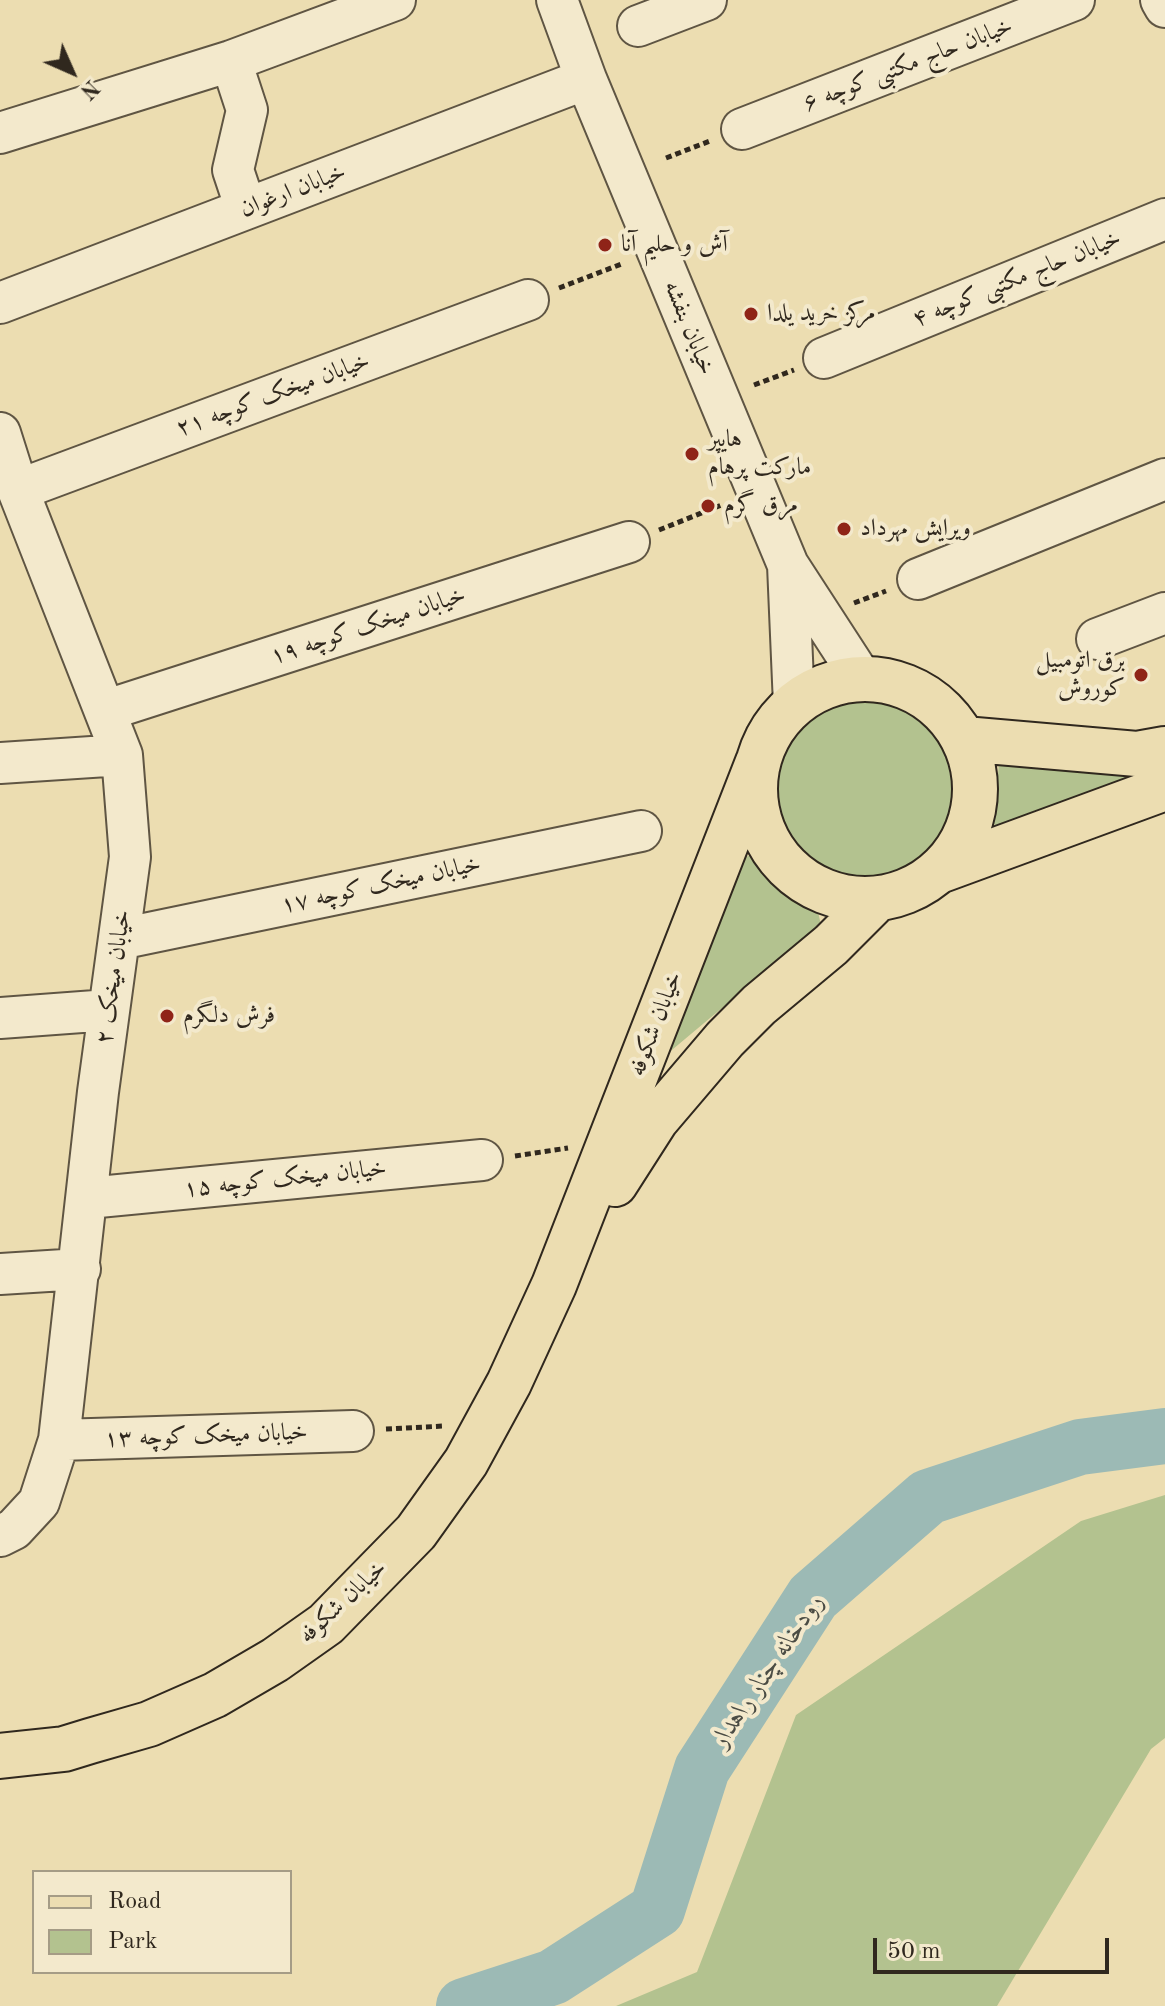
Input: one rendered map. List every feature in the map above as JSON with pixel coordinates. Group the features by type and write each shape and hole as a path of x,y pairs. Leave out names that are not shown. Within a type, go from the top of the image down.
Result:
{"main road":[{"path":"939,871 962,842 974,806 973,767 964,739 950,717 920,693 894,682 862,679 819,689 794,705 770,732 758,762 755,787 758,815 768,841 784,865 823,891 850,899 877,899 915,887 939,871 1165,788"},
{"path":"964,739 1137,754 1165,749"},
{"name":"خیابان شکوفه","path":"0,1756 64,1749 184,1710 275,1660 326,1624 416,1532 466,1462 509,1383 554,1285 758,762"},
{"name":"خیابان شکوفه","path":"554,1285 656,1120 759,1005 831,945 877,899"}],"street":[{"path":"0,133 231,61 395,0"},
{"name":"خیابان بنفشه","path":"557,0 586,79 788,565"},
{"path":"638,26 706,0"},
{"name":"خیابان حاج مکتبی کوچه ۶","path":"742,129 1074,0"},
{"path":"1161,0 1165,7"},
{"path":"231,61 247,110 233,170 246,209"},
{"name":"خیابان ارغوان","path":"0,303 586,79"},
{"name":"خیابان حاج مکتبی کوچه ۴","path":"824,358 1165,219"},
{"name":"خیابان میخک کوچه ۲۱","path":"15,503 528,300"},
{"name":"خیابان میخک ۲","path":"0,433 15,503 107,710 122,755 130,857 59,1440 39,1502 7,1533"},
{"path":"918,579 1165,479"},
{"name":"خیابان میخک کوچه ۱۹","path":"107,710 629,542"},
{"path":"788,565 862,679"},
{"path":"788,565 794,705"},
{"path":"1097,639 1165,613"},
{"path":"0,763 122,755"},
{"name":"خیابان میخک کوچه ۱۷","path":"120,939 641,831"},
{"path":"0,1018 109,1010"},
{"name":"خیابان میخک کوچه ۱۵","path":"88,1198 482,1160"},
{"path":"0,1274 80,1269"},
{"name":"خیابان میخک کوچه ۱۳","path":"59,1440 353,1431"}],"path":[{"path":"666,158 742,129"},
{"path":"528,300 629,261"},
{"path":"629,542 725,504"},
{"path":"846,606 918,579"},
{"path":"482,1160 573,1148"},
{"path":"353,1431 445,1426"}],"green space":[{"path":"864,695 882,696 899,702 929,722 949,752 955,769 955,805 949,822 929,852 899,872 882,878 864,879 846,878 829,872 799,852 779,822 773,805 772,787 773,769 779,752 799,722 829,702 846,696"},
{"path":"1000,750 1124,770 1131,780 1004,832 994,824"},
{"path":"752,855 780,891 818,912 821,925 654,1065 735,860"},
{"path":"1165,1495 1165,1738 1151,1749 997,2006 616,2006 697,1972 796,1715 1081,1521"}],"waterway":[{"name":"رودخانه چنار راهدار","path":"464,2006 553,1977 657,1910 702,1769 813,1597 928,1497 1080,1447 1165,1436"}],"place":[{"name":"آش و حلیم آنا","path":"605,245"},
{"name":"مرکز خرید یلدا","path":"751,314"},
{"name":"هایپر مارکت پرهام","path":"692,454"},
{"name":"مرق گرم","path":"708,506"},
{"name":"ویرایش مهرداد","path":"844,529"},
{"name":"برق اتومبیل کوروش","path":"1141,675"},
{"name":"فرش دلگرم","path":"167,1016"}]}
